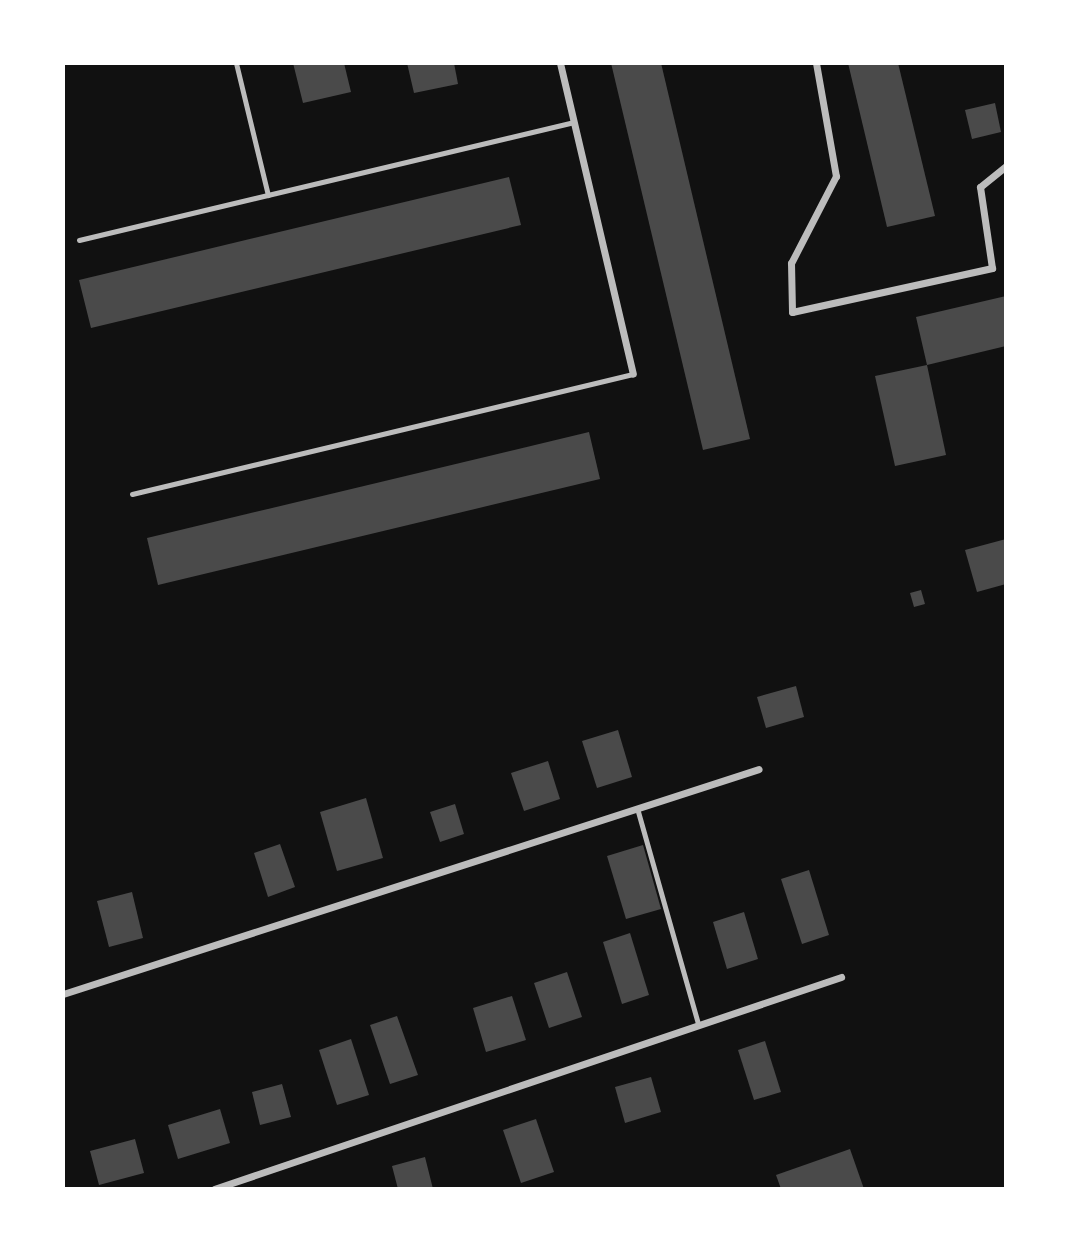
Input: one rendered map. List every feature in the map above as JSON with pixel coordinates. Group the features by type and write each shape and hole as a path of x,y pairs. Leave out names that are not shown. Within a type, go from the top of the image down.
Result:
{"street":[{"path":"560,63 633,374"},
{"path":"816,63 836,176 791,263 792,312 992,268 980,187 1006,166"},
{"path":"63,995 759,769"},
{"path":"214,1189 698,1023 841,977"}],"lane":[{"path":"236,63 268,195"},
{"path":"79,240 574,122"},
{"path":"132,494 633,374"},
{"path":"637,808 698,1023"}],"building":[{"path":"293,63 344,63 351,92 303,103"},
{"path":"407,63 454,63 458,84 414,93"},
{"path":"611,63 661,63 750,439 703,450"},
{"path":"848,63 898,63 935,216 887,227"},
{"path":"995,103 1001,132 972,139 965,110"},
{"path":"509,177 521,225 91,328 79,280"},
{"path":"1006,296 1006,346 927,365 916,317"},
{"path":"927,365 946,455 895,466 875,376"},
{"path":"589,432 600,479 158,585 147,538"},
{"path":"1006,539 1006,584 977,592 965,550"},
{"path":"921,590 925,604 914,607 910,593"},
{"path":"796,686 804,717 766,728 757,697"},
{"path":"618,730 632,777 597,788 582,741"},
{"path":"548,761 560,799 524,811 511,773"},
{"path":"366,798 383,858 337,871 320,812"},
{"path":"455,804 464,834 440,842 430,812"},
{"path":"280,844 295,887 268,897 254,853"},
{"path":"643,845 661,909 626,919 607,856"},
{"path":"809,870 829,935 802,944 781,879"},
{"path":"132,892 143,938 109,947 97,901"},
{"path":"744,912 758,959 727,969 713,922"},
{"path":"630,933 649,995 622,1004 603,942"},
{"path":"567,972 582,1017 549,1028 534,983"},
{"path":"512,996 526,1040 486,1052 473,1008"},
{"path":"397,1016 418,1075 390,1084 370,1025"},
{"path":"351,1039 369,1095 337,1105 319,1050"},
{"path":"765,1041 781,1092 754,1100 738,1050"},
{"path":"651,1077 661,1112 625,1123 615,1087"},
{"path":"282,1084 291,1117 260,1125 252,1092"},
{"path":"220,1109 230,1143 178,1159 168,1125"},
{"path":"536,1119 554,1172 521,1183 503,1130"},
{"path":"135,1139 144,1173 99,1185 90,1151"},
{"path":"850,1149 864,1189 781,1189 776,1175"},
{"path":"425,1157 433,1189 398,1189 392,1166"}]}
